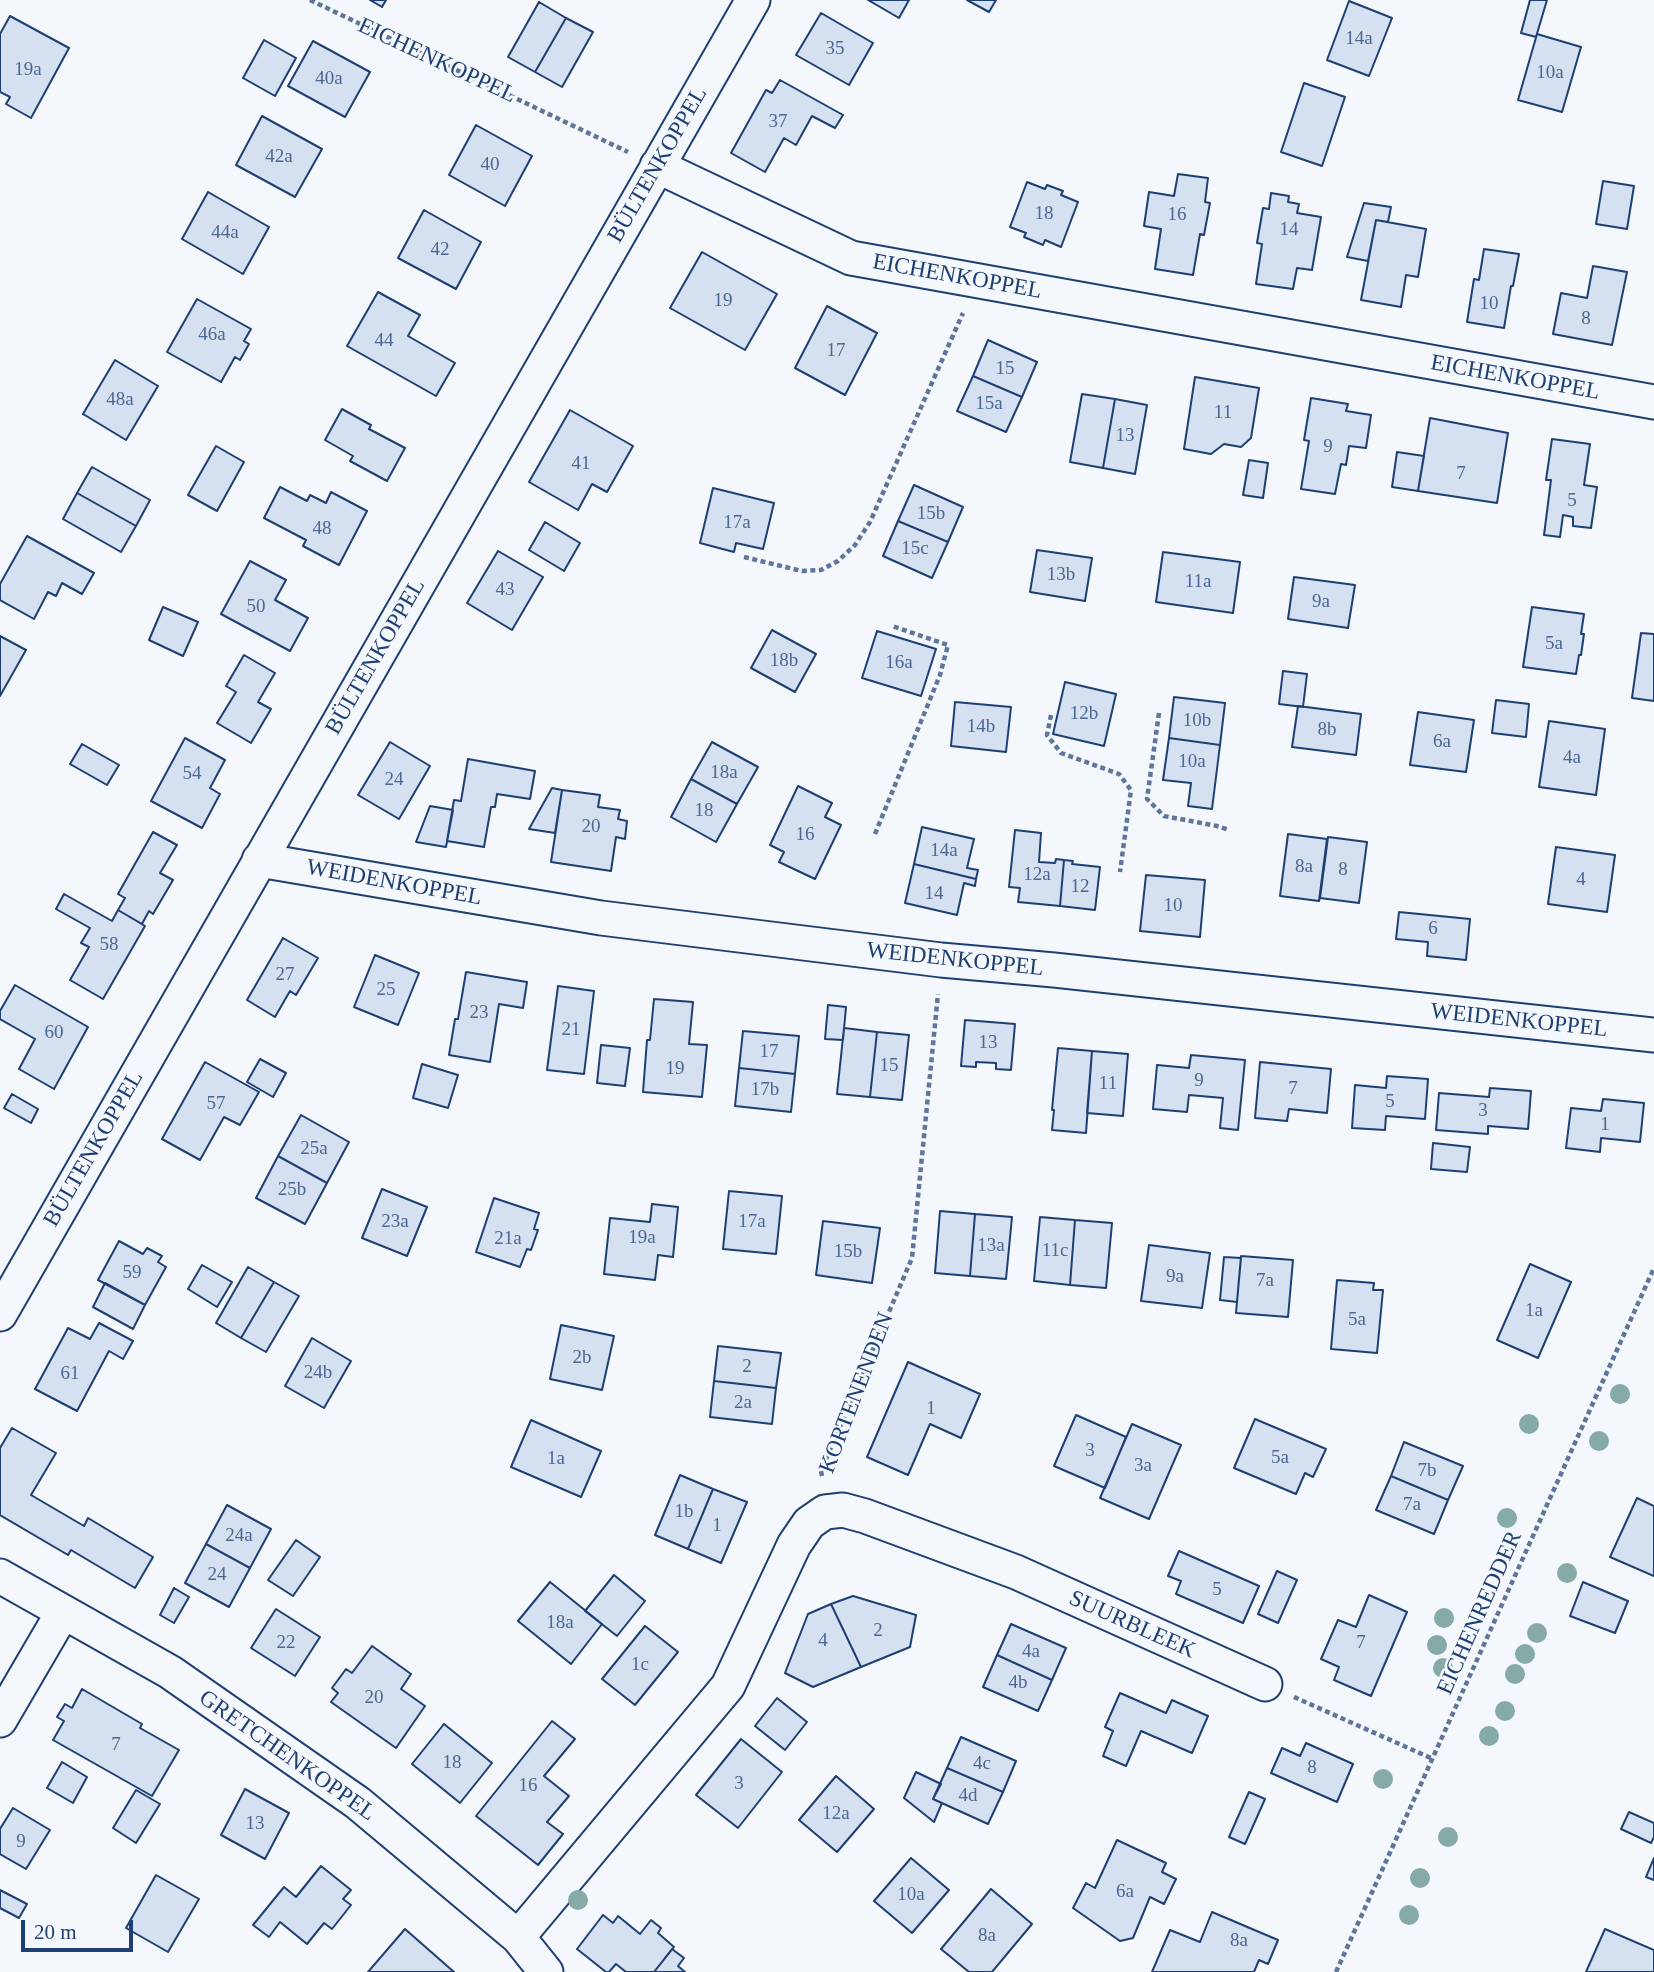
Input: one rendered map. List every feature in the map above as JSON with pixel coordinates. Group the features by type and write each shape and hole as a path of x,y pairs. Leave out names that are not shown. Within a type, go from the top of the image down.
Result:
{"street":[{"name":"BÜLTENKOPPEL","path":"0,1314 752,0"},
{"name":"EICHENKOPPEL","path":"657,166 851,258 1654,402"},
{"name":"WEIDENKOPPEL","path":"260,860 601,918 941,960 1654,1035"},
{"name":"SUURBLEEK","path":"825,1512 843,1510 865,1516 1016,1572 1265,1684"},
{"path":"519,1937 728,1686 794,1545 809,1523 825,1512"},
{"name":"GRETCHENKOPPEL","path":"0,1576 170,1672 358,1803 519,1937 546,1972"},
{"path":"0,1720 63,1612"}],"path":[{"name":"EICHENKOPPEL","path":"310,0 657,166"},
{"path":"744,557 802,571 821,570 838,561 855,545 870,522 978,281"},
{"path":"874,834 940,675 948,645 892,626"},
{"path":"1159,713 1147,799 1164,816 1229,830"},
{"path":"1051,715 1046,735 1061,753 1119,774 1131,789 1120,872"},
{"name":"KORTENENDEN","path":"825,1512 821,1471 912,1258 941,960"},
{"name":"EICHENREDDER","path":"1336,1972 1654,1268"},
{"path":"1265,1684 1433,1759"}],"building":[{"path":"370,0 386,0 382,7"},
{"path":"868,0 909,0 899,18"},
{"path":"967,0 996,0 989,12"},
{"path":"1530,0 1547,0 1536,37 1521,33"},
{"path":"1349,1 1392,18 1369,76 1327,60"},
{"path":"539,2 566,18 535,72 508,57"},
{"path":"821,13 873,43 849,85 796,55"},
{"path":"10,16 69,48 31,118 6,104 10,97 0,92 0,34"},
{"path":"566,18 593,32 562,87 535,72"},
{"path":"1537,34 1581,47 1562,112 1518,100"},
{"path":"264,40 296,58 275,96 243,78"},
{"path":"313,41 370,72 345,117 288,86"},
{"path":"780,80 843,115 835,128 812,116 796,145 784,138 765,172 731,153 766,90 772,93"},
{"path":"1304,83 1345,97 1322,166 1281,152"},
{"path":"262,116 322,149 295,197 236,165"},
{"path":"476,125 532,156 505,206 449,175"},
{"path":"1178,174 1208,178 1205,202 1210,203 1204,235 1200,234 1193,275 1155,269 1161,229 1144,226 1149,192 1174,196"},
{"path":"1603,181 1634,186 1627,229 1596,224"},
{"path":"1027,182 1045,189 1047,185 1063,191 1061,195 1078,202 1061,247 1045,240 1043,245 1024,237 1026,233 1010,227"},
{"path":"208,192 269,227 243,274 182,239"},
{"path":"1271,193 1289,196 1288,202 1299,204 1297,213 1321,217 1312,270 1297,268 1293,289 1256,284 1262,244 1257,243 1263,208 1269,209"},
{"path":"1364,203 1391,207 1388,222 1376,220 1368,261 1347,257"},
{"path":"424,210 481,242 456,289 398,258"},
{"path":"1376,220 1426,229 1418,277 1406,275 1401,307 1361,300"},
{"path":"1484,249 1519,254 1504,328 1467,322 1474,279 1479,280"},
{"path":"702,252 777,294 745,350 670,308"},
{"path":"1593,266 1627,272 1612,345 1553,334 1561,293 1587,298"},
{"path":"378,292 420,315 408,336 455,363 436,396 347,346"},
{"path":"197,299 251,329 244,341 249,344 240,360 235,357 221,382 167,352"},
{"path":"827,306 877,333 845,395 795,368"},
{"path":"988,340 1037,362 1022,397 973,376"},
{"path":"115,360 158,386 126,440 83,414"},
{"path":"973,376 1022,397 1006,432 957,411"},
{"path":"1195,377 1259,388 1251,438 1241,447 1224,444 1211,454 1184,449"},
{"path":"1082,394 1115,399 1103,468 1070,462"},
{"path":"1311,398 1348,404 1346,411 1371,415 1366,448 1349,446 1346,465 1341,464 1335,494 1301,489 1309,441 1304,440"},
{"path":"1115,399 1147,405 1135,474 1103,468"},
{"path":"342,409 371,425 369,429 405,448 387,481 350,461 353,456 325,440"},
{"path":"570,410 633,446 607,492 592,484 578,510 529,482"},
{"path":"1430,418 1508,433 1497,503 1418,491"},
{"path":"1552,439 1590,444 1584,485 1597,487 1591,528 1573,526 1573,517 1563,515 1560,537 1544,535 1551,480 1546,480"},
{"path":"216,446 244,462 217,511 188,495"},
{"path":"1397,452 1424,456 1418,491 1392,487"},
{"path":"1249,460 1268,463 1263,498 1243,495"},
{"path":"92,467 150,500 136,526 77,493"},
{"path":"914,485 963,507 948,542 898,521"},
{"path":"280,487 307,501 310,495 326,503 331,492 367,511 339,565 303,546 306,540 264,518"},
{"path":"713,488 774,503 763,549 736,543 734,552 700,543"},
{"path":"77,493 136,526 121,552 63,519"},
{"path":"898,521 948,542 932,578 883,556"},
{"path":"545,522 580,543 564,571 529,550"},
{"path":"27,536 94,573 82,594 62,583 56,596 48,592 34,619 0,600 0,584"},
{"path":"1037,550 1092,558 1085,601 1030,592"},
{"path":"498,551 543,577 512,630 467,603"},
{"path":"1163,552 1240,562 1233,613 1156,602"},
{"path":"250,561 286,580 275,600 308,618 290,651 221,614"},
{"path":"1294,577 1355,585 1348,628 1288,619"},
{"path":"163,607 198,622 183,656 149,640"},
{"path":"1532,607 1584,614 1581,634 1584,634 1576,674 1523,667"},
{"path":"772,630 816,654 795,692 751,668"},
{"path":"877,631 936,649 921,696 862,678"},
{"path":"1641,633 1654,634 1654,701 1632,698"},
{"path":"0,636 26,650 0,696"},
{"path":"244,655 275,673 258,702 271,709 251,743 217,723 236,692 226,686"},
{"path":"1283,671 1307,674 1303,707 1279,704"},
{"path":"1065,682 1116,694 1104,746 1053,734"},
{"path":"1174,697 1225,703 1220,745 1169,738"},
{"path":"1496,700 1529,704 1526,737 1492,733"},
{"path":"955,702 1011,707 1006,752 951,746"},
{"path":"1298,706 1361,714 1356,755 1292,747"},
{"path":"1418,712 1474,720 1466,772 1410,765"},
{"path":"1549,721 1605,729 1596,795 1539,787"},
{"path":"185,738 225,760 210,788 220,794 202,828 151,801"},
{"path":"1169,738 1220,745 1212,809 1188,806 1191,783 1163,780"},
{"path":"390,742 430,766 399,819 358,795"},
{"path":"712,742 758,767 737,804 691,779"},
{"path":"82,744 119,765 107,785 70,764"},
{"path":"468,759 535,771 530,799 497,794 495,807 491,807 484,847 447,841 454,800 461,801"},
{"path":"691,779 737,804 716,842 671,817"},
{"path":"798,786 832,803 825,817 841,825 815,879 779,862 784,852 770,845"},
{"path":"552,788 562,790 555,833 529,829"},
{"path":"562,790 600,795 598,807 620,810 618,819 627,821 625,839 616,837 611,871 551,862"},
{"path":"430,806 453,810 446,847 416,842"},
{"path":"922,827 974,839 967,868 978,870 976,879 914,864"},
{"path":"1015,830 1041,833 1039,862 1055,863 1056,859 1064,860 1060,906 1018,902 1020,888 1009,887"},
{"path":"153,832 177,845 160,873 173,880 153,914 149,911 142,924 118,910 125,898 118,894"},
{"path":"1288,834 1327,839 1319,901 1280,896"},
{"path":"1328,837 1367,842 1359,903 1320,898"},
{"path":"1556,847 1615,855 1607,912 1548,904"},
{"path":"1064,860 1073,861 1072,864 1100,867 1095,910 1060,906"},
{"path":"914,864 976,879 975,886 964,883 957,915 905,903"},
{"path":"1146,875 1205,880 1200,937 1140,931"},
{"path":"64,894 112,921 118,910 145,926 103,999 70,980 89,947 81,943 90,928 56,909"},
{"path":"1399,912 1470,919 1466,960 1427,956 1428,942 1396,939"},
{"path":"283,938 318,958 296,995 290,991 275,1017 247,1000"},
{"path":"375,955 419,973 398,1025 354,1007"},
{"path":"466,972 527,982 523,1008 499,1004 490,1062 449,1055"},
{"path":"15,985 88,1027 54,1089 19,1069 35,1039 0,1019 0,1011"},
{"path":"558,986 594,991 584,1074 547,1070"},
{"path":"654,999 693,1002 689,1044 707,1045 702,1097 643,1092 647,1040 650,1040"},
{"path":"828,1005 846,1007 843,1040 825,1039"},
{"path":"965,1020 1015,1024 1011,1070 996,1069 996,1063 976,1062 976,1067 961,1066"},
{"path":"844,1028 877,1032 870,1097 837,1094"},
{"path":"743,1031 799,1036 795,1074 739,1068"},
{"path":"877,1032 909,1035 902,1100 870,1097"},
{"path":"601,1045 630,1048 625,1086 597,1083"},
{"path":"1058,1048 1092,1051 1086,1133 1052,1130"},
{"path":"1092,1051 1128,1054 1123,1116 1087,1113"},
{"path":"1191,1055 1245,1060 1238,1130 1220,1128 1223,1098 1189,1095 1187,1112 1153,1109 1157,1065 1189,1068"},
{"path":"260,1059 286,1073 273,1097 247,1082"},
{"path":"205,1062 259,1092 240,1125 224,1117 200,1160 162,1139"},
{"path":"1260,1062 1331,1069 1327,1113 1289,1109 1287,1121 1255,1118"},
{"path":"422,1064 458,1075 448,1108 413,1098"},
{"path":"739,1068 795,1074 791,1112 735,1106"},
{"path":"1387,1076 1428,1079 1425,1119 1386,1116 1385,1130 1352,1128 1355,1085 1386,1088"},
{"path":"1490,1088 1531,1091 1528,1129 1488,1126 1488,1134 1436,1130 1439,1093 1489,1097"},
{"path":"12,1094 38,1109 31,1123 4,1108"},
{"path":"1603,1099 1644,1103 1640,1142 1601,1138 1600,1152 1566,1148 1571,1108 1601,1111"},
{"path":"301,1115 349,1142 327,1183 278,1156"},
{"path":"1433,1143 1470,1147 1467,1172 1431,1169"},
{"path":"278,1156 327,1183 305,1224 256,1198"},
{"path":"382,1189 427,1207 407,1256 362,1238"},
{"path":"729,1191 782,1196 776,1254 723,1249"},
{"path":"494,1198 539,1213 534,1229 538,1230 531,1250 527,1249 520,1267 476,1252"},
{"path":"652,1204 678,1207 673,1257 658,1255 655,1280 604,1274 610,1218 650,1222"},
{"path":"940,1211 975,1214 970,1276 935,1273"},
{"path":"975,1214 1012,1217 1006,1279 970,1276"},
{"path":"1040,1217 1075,1220 1070,1285 1034,1281"},
{"path":"1075,1220 1112,1223 1106,1288 1070,1285"},
{"path":"823,1221 880,1228 872,1283 816,1275"},
{"path":"119,1241 143,1254 147,1248 162,1256 158,1262 166,1267 145,1305 98,1280"},
{"path":"1149,1245 1210,1253 1202,1308 1141,1301"},
{"path":"1241,1256 1293,1260 1288,1317 1236,1313"},
{"path":"1224,1257 1241,1258 1237,1302 1220,1300"},
{"path":"1530,1264 1571,1282 1538,1358 1497,1340"},
{"path":"202,1265 232,1282 217,1307 188,1289"},
{"path":"248,1267 274,1282 241,1338 216,1323"},
{"path":"1337,1280 1374,1283 1373,1290 1383,1290 1377,1353 1331,1349"},
{"path":"274,1282 299,1296 266,1352 241,1338"},
{"path":"105,1283 145,1305 133,1329 93,1307"},
{"path":"99,1323 133,1341 123,1359 109,1351 77,1411 35,1389 68,1328 90,1339"},
{"path":"561,1325 614,1336 602,1390 550,1379"},
{"path":"312,1338 351,1361 324,1408 285,1386"},
{"path":"718,1346 781,1353 776,1388 714,1381"},
{"path":"908,1362 980,1394 961,1438 930,1424 908,1475 867,1457"},
{"path":"714,1381 776,1388 772,1424 710,1417"},
{"path":"1076,1415 1126,1437 1105,1488 1054,1466"},
{"path":"1255,1419 1326,1449 1313,1477 1305,1473 1296,1494 1234,1468"},
{"path":"531,1420 601,1451 581,1497 511,1467"},
{"path":"1132,1424 1181,1445 1149,1519 1100,1498"},
{"path":"12,1428 56,1453 31,1495 84,1526 88,1518 153,1557 135,1588 71,1550 68,1555 0,1515 0,1448"},
{"path":"1404,1442 1463,1466 1448,1500 1391,1476"},
{"path":"680,1475 713,1489 688,1549 655,1535"},
{"path":"1391,1476 1448,1500 1434,1534 1376,1510"},
{"path":"713,1489 747,1502 721,1563 688,1549"},
{"path":"1637,1498 1654,1506 1654,1576 1610,1557"},
{"path":"227,1505 271,1529 250,1568 206,1544"},
{"path":"296,1540 320,1557 293,1596 268,1580"},
{"path":"206,1544 250,1568 229,1607 185,1583"},
{"path":"1179,1551 1259,1586 1243,1623 1176,1594 1181,1581 1168,1576"},
{"path":"1277,1571 1297,1580 1278,1623 1258,1614"},
{"path":"614,1575 645,1601 617,1636 585,1611"},
{"path":"550,1582 602,1624 571,1664 518,1621"},
{"path":"1583,1582 1628,1601 1615,1633 1570,1616"},
{"path":"174,1588 189,1597 174,1623 160,1615"},
{"path":"1369,1595 1407,1612 1371,1696 1334,1680 1339,1667 1321,1659 1338,1620 1356,1627"},
{"path":"853,1596 916,1615 910,1647 861,1667 831,1604"},
{"path":"831,1604 861,1667 813,1687 785,1673 808,1614"},
{"path":"276,1609 320,1637 295,1676 251,1648"},
{"path":"1011,1624 1066,1648 1052,1680 997,1655"},
{"path":"645,1626 678,1652 635,1705 602,1679"},
{"path":"372,1646 411,1674 401,1689 425,1706 396,1748 331,1702 338,1693 332,1688 346,1669 352,1673"},
{"path":"997,1655 1052,1680 1038,1711 983,1687"},
{"path":"82,1689 142,1724 140,1728 179,1750 152,1796 53,1740 64,1721 57,1717 65,1704 72,1708"},
{"path":"1120,1693 1166,1713 1172,1700 1208,1716 1192,1753 1141,1731 1126,1766 1103,1756 1113,1731 1105,1727"},
{"path":"777,1698 807,1722 785,1750 755,1726"},
{"path":"552,1721 575,1739 544,1776 569,1796 547,1822 563,1834 538,1865 476,1816"},
{"path":"444,1724 492,1763 460,1803 412,1764"},
{"path":"961,1737 1016,1761 1003,1792 947,1768"},
{"path":"741,1739 782,1772 738,1828 696,1795"},
{"path":"1306,1743 1353,1764 1337,1802 1271,1773 1282,1748 1300,1756"},
{"path":"62,1762 87,1777 73,1803 47,1788"},
{"path":"947,1768 1003,1792 988,1824 933,1799"},
{"path":"916,1772 941,1784 933,1799 942,1803 934,1822 904,1798"},
{"path":"836,1776 874,1809 837,1852 799,1820"},
{"path":"245,1789 289,1813 265,1859 221,1835"},
{"path":"136,1790 160,1804 136,1843 113,1828"},
{"path":"1249,1792 1265,1799 1245,1844 1229,1837"},
{"path":"13,1808 50,1830 26,1869 0,1854 0,1829"},
{"path":"1629,1812 1654,1823 1651,1843 1621,1829"},
{"path":"1117,1840 1166,1863 1162,1872 1176,1879 1164,1904 1150,1897 1133,1938 1120,1941 1073,1908 1086,1883 1095,1888"},
{"path":"911,1858 949,1890 912,1933 874,1901"},
{"path":"1654,1858 1654,1880 1646,1877"},
{"path":"321,1866 351,1890 343,1899 351,1905 332,1929 324,1923 307,1944 280,1922 269,1937 253,1925 284,1887 296,1897"},
{"path":"156,1875 199,1899 168,1952 126,1928"},
{"path":"991,1889 1032,1924 992,1972 969,1972 941,1949"},
{"path":"0,1890 27,1904 19,1918 0,1908"},
{"path":"1212,1912 1278,1940 1268,1964 1259,1960 1254,1972 1152,1972 1170,1930 1200,1942"},
{"path":"603,1915 613,1923 618,1916 640,1934 651,1920 661,1928 658,1933 674,1947 654,1972 626,1972 616,1964 606,1972 577,1949"},
{"path":"405,1929 454,1972 368,1972"},
{"path":"1605,1929 1654,1950 1654,1972 1586,1972"},
{"path":"672,1949 684,1958 678,1966 685,1972 654,1972"}]}
